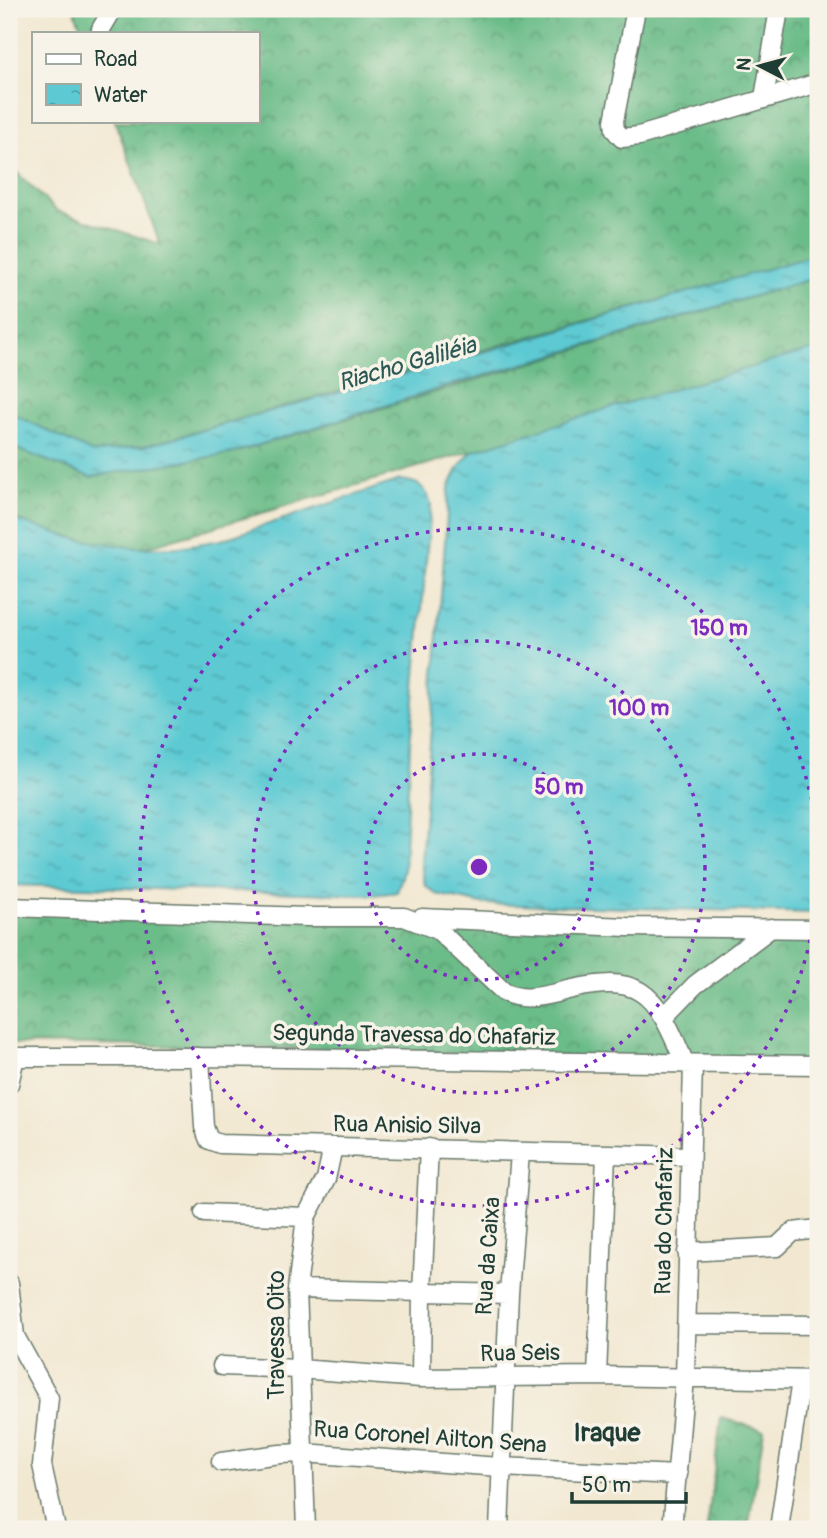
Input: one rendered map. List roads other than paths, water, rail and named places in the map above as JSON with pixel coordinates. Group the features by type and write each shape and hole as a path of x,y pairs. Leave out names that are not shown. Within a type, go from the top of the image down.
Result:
{"street":[{"path":"101,29 113,9"},
{"path":"636,9 614,121 618,136 639,136 818,83"},
{"path":"764,98 779,9"},
{"path":"9,907 308,917 404,917 627,927 818,929"},
{"path":"404,917 438,930 504,992 513,996 541,997 590,984 608,983 640,990 664,1017 689,1064"},
{"path":"664,1017 695,985 771,928"},
{"path":"9,1084 12,1057"},
{"name":"Segunda Travessa do Chafariz","path":"12,1057 818,1065"},
{"name":"Rua Anisio Silva","path":"200,1057 204,1127 211,1142 220,1144 689,1156"},
{"name":"Rua do Chafariz","path":"672,1529 685,1378 689,1064"},
{"name":"Travessa Oito","path":"306,1529 297,1289 306,1217 326,1179 333,1147"},
{"path":"421,1378 429,1148"},
{"name":"Rua da Caixa","path":"499,1529 509,1294 520,1153"},
{"path":"597,1376 607,1154"},
{"path":"204,1213 306,1217"},
{"path":"687,1252 766,1249 782,1245 797,1230 818,1229"},
{"path":"9,1283 15,1336 49,1398 42,1465 56,1529"},
{"path":"297,1289 509,1294"},
{"path":"686,1324 818,1325"},
{"name":"Rua Seis","path":"222,1366 421,1378 597,1376 810,1380"},
{"path":"779,1529 810,1380"},
{"name":"Rua Coronel Ailton Sena","path":"221,1462 303,1453 500,1467 678,1475"}],"water":[{"path":"818,254 818,277 448,386 233,453 90,477 9,446 9,408 17,416 93,453 149,445 494,349"},
{"path":"818,348 818,913 482,904 436,894 425,885 421,863 449,488 462,463 473,451 606,409"},
{"path":"400,480 420,486 431,504 410,745 404,870 397,892 373,895 9,885 9,516 76,539 137,548 179,547 221,540"}],"district":[{"name":"Iraque","path":"607,1433"}],"water label":[{"name":"Riacho Galiléia","path":"407,364"}]}
